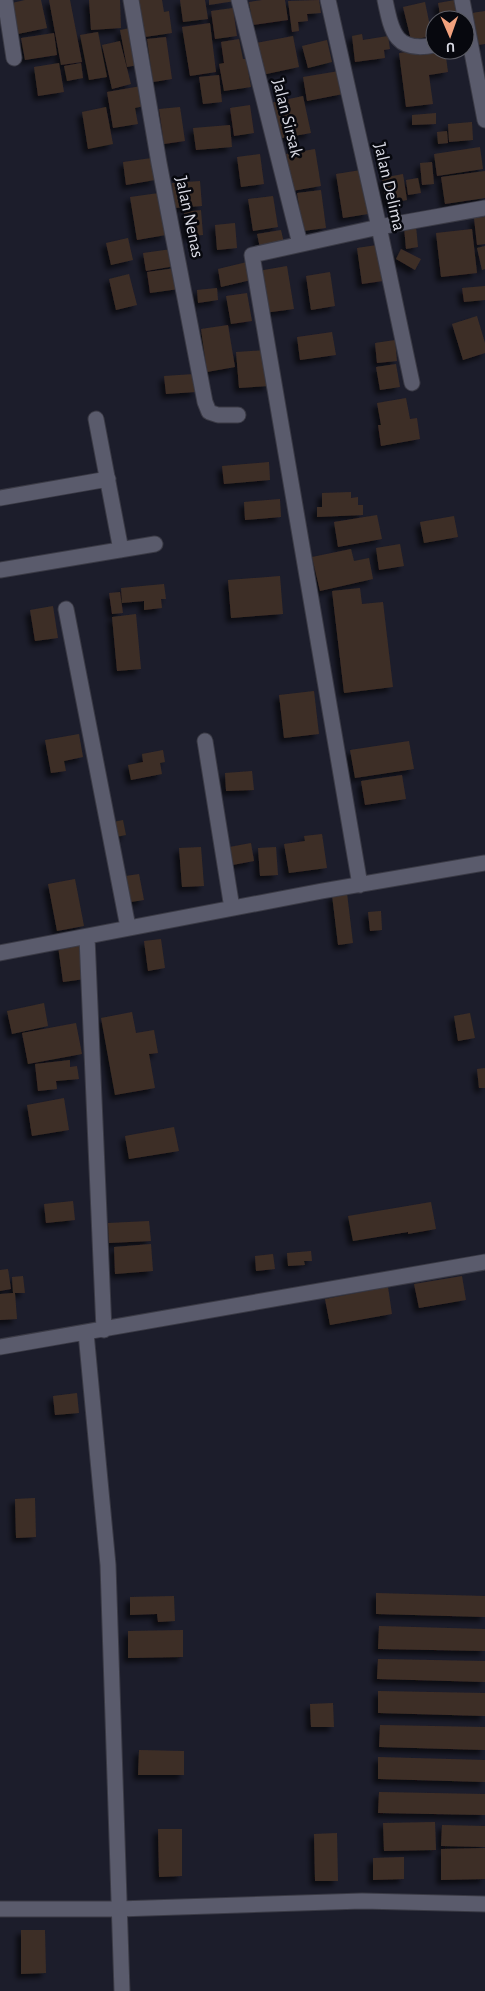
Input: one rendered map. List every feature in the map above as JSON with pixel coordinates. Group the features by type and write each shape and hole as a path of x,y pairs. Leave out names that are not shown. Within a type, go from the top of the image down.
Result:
{"street":[{"path":"5,0 14,58"},
{"name":"Jalan Nenas","path":"131,0 159,163 205,402 209,412 218,416 238,415"},
{"name":"Jalan Sirsak","path":"239,0 300,244"},
{"name":"Jalan Delima","path":"328,0 412,383"},
{"path":"385,0 393,28 399,40 404,45 425,47"},
{"path":"472,60 484,111"},
{"path":"360,885 252,255 379,227 485,208"},
{"path":"96,419 122,550"},
{"path":"0,498 108,479"},
{"path":"0,570 155,544"},
{"path":"66,609 128,927"},
{"path":"205,741 232,908"},
{"path":"0,953 87,937 128,927 485,863"},
{"path":"87,937 104,1330"},
{"path":"0,1347 485,1262"},
{"path":"86,1333 108,1565 122,1991"},
{"path":"0,1909 118,1909 362,1901 485,1904"}],"building":[{"path":"25,0 41,0 47,28 18,34 12,3"},
{"path":"49,0 70,0 82,62 61,65"},
{"path":"89,0 120,0 121,28 91,30"},
{"path":"138,0 162,0 164,12 169,11 172,33 145,37"},
{"path":"180,0 205,0 208,19 183,22"},
{"path":"209,0 235,0 235,1 209,5"},
{"path":"285,0 288,20 253,25 249,2"},
{"path":"319,0 321,13 307,14 308,21 298,22 299,31 292,32 288,1"},
{"path":"455,0 457,10 439,10 438,3"},
{"path":"425,2 427,10 425,10 425,37 411,40 403,7"},
{"path":"233,8 237,36 215,39 211,11"},
{"path":"485,11 485,44 478,45 475,29 475,13"},
{"path":"210,23 216,72 190,76 182,27"},
{"path":"130,28 138,65 127,67 120,30"},
{"path":"98,32 107,77 89,80 80,35"},
{"path":"54,33 57,55 25,60 21,38"},
{"path":"362,34 363,40 388,36 390,49 384,50 385,58 355,62 352,36"},
{"path":"293,36 299,67 262,75 256,43"},
{"path":"166,37 172,79 153,82 147,39"},
{"path":"239,39 243,59 246,59 251,87 224,91 219,64 224,63 221,42"},
{"path":"327,40 332,62 308,68 302,46"},
{"path":"120,41 131,84 112,89 102,45"},
{"path":"425,49 425,60 446,60 448,72 429,75 433,104 406,107 399,53"},
{"path":"59,63 64,92 38,96 34,67"},
{"path":"81,63 83,78 67,81 64,66"},
{"path":"339,71 343,94 307,101 303,77"},
{"path":"219,75 222,102 203,104 199,77"},
{"path":"141,86 144,106 135,108 138,124 113,128 107,92"},
{"path":"303,96 311,133 277,139 270,103"},
{"path":"250,105 254,133 234,136 230,108"},
{"path":"106,107 113,144 88,149 82,112"},
{"path":"180,107 185,141 164,144 159,109"},
{"path":"436,113 436,124 412,125 412,115"},
{"path":"472,122 473,140 449,142 448,124"},
{"path":"230,125 232,147 196,150 193,128"},
{"path":"447,131 448,143 438,144 437,132"},
{"path":"480,147 483,169 437,176 434,154"},
{"path":"315,149 321,186 292,191 286,154"},
{"path":"260,154 264,184 241,187 237,157"},
{"path":"152,158 155,180 126,185 123,162"},
{"path":"432,162 434,184 422,185 420,163"},
{"path":"361,170 368,214 343,218 336,174"},
{"path":"485,171 485,198 445,204 441,177"},
{"path":"403,174 407,200 386,204 382,178"},
{"path":"418,178 421,193 408,195 406,180"},
{"path":"200,181 202,206 174,208 172,183"},
{"path":"321,190 326,228 303,231 297,193"},
{"path":"159,193 166,235 137,240 130,197"},
{"path":"273,196 278,227 253,231 248,199"},
{"path":"201,210 203,235 186,236 184,212"},
{"path":"485,217 485,244 477,245 474,218"},
{"path":"235,223 237,248 217,250 215,225"},
{"path":"416,226 418,247 406,249 404,227"},
{"path":"472,229 477,273 441,277 436,233"},
{"path":"281,230 284,243 260,248 257,234"},
{"path":"128,238 133,260 111,265 106,243"},
{"path":"377,245 383,281 362,284 357,248"},
{"path":"485,246 485,269 482,270 477,248"},
{"path":"172,249 175,266 146,271 143,253"},
{"path":"401,249 421,259 415,270 396,259"},
{"path":"247,262 251,280 221,287 218,269"},
{"path":"287,266 294,309 264,313 258,271"},
{"path":"176,268 179,289 150,293 147,272"},
{"path":"330,272 335,306 311,310 306,276"},
{"path":"129,274 137,305 116,310 109,279"},
{"path":"485,286 485,300 464,302 462,288"},
{"path":"217,288 218,300 198,303 197,290"},
{"path":"247,293 252,321 231,324 226,296"},
{"path":"477,316 485,343 485,353 463,360 452,324"},
{"path":"228,325 235,367 207,372 201,329"},
{"path":"332,332 336,355 300,360 297,337"},
{"path":"395,340 397,361 377,363 375,343"},
{"path":"266,350 269,386 239,388 236,352"},
{"path":"396,364 400,387 380,390 376,367"},
{"path":"194,374 196,392 166,394 164,376"},
{"path":"406,398 410,419 417,418 420,439 381,446 378,425 381,425 377,403"},
{"path":"269,462 270,480 224,484 222,466"},
{"path":"351,492 351,498 358,497 358,505 363,505 363,515 317,517 317,507 322,507 322,493"},
{"path":"280,499 281,517 245,520 244,502"},
{"path":"377,515 382,539 338,547 334,522"},
{"path":"454,516 458,537 424,543 420,522"},
{"path":"400,544 404,566 379,570 376,548"},
{"path":"351,549 354,561 369,558 373,579 320,591 312,557"},
{"path":"280,576 283,614 231,618 228,580"},
{"path":"164,584 166,599 161,599 162,608 144,610 144,601 122,603 121,588"},
{"path":"360,588 362,604 383,602 393,687 344,693 332,591"},
{"path":"120,592 123,613 112,614 109,593"},
{"path":"53,606 58,638 35,641 30,610"},
{"path":"136,614 141,669 117,671 112,617"},
{"path":"314,691 319,734 284,738 279,695"},
{"path":"79,734 83,757 64,761 66,771 51,773 45,740"},
{"path":"409,741 414,769 355,778 350,750"},
{"path":"163,750 165,762 160,763 162,774 131,780 128,765 143,762 142,754"},
{"path":"252,771 254,790 226,791 225,773"},
{"path":"402,775 406,799 365,805 361,781"},
{"path":"123,820 126,835 111,838 108,823"},
{"path":"322,834 327,868 289,873 284,844 305,841 304,836"},
{"path":"251,843 254,861 227,866 224,848"},
{"path":"201,847 204,886 182,887 179,848"},
{"path":"276,847 278,875 260,876 258,848"},
{"path":"139,874 144,900 124,903 119,877"},
{"path":"75,879 84,926 57,931 48,884"},
{"path":"347,893 353,943 338,945 332,895"},
{"path":"381,911 382,930 370,931 368,912"},
{"path":"161,939 165,968 148,971 144,941"},
{"path":"80,943 85,979 63,982 58,946"},
{"path":"44,1003 48,1026 12,1034 7,1011"},
{"path":"132,1012 136,1033 154,1030 158,1053 149,1054 155,1088 115,1095 101,1018"},
{"path":"470,1013 475,1038 458,1041 454,1016"},
{"path":"76,1023 82,1054 28,1064 22,1033"},
{"path":"70,1060 70,1067 77,1066 79,1079 56,1081 57,1089 38,1091 35,1064"},
{"path":"485,1068 485,1088 479,1088 477,1069"},
{"path":"64,1098 69,1130 32,1136 27,1105"},
{"path":"174,1127 179,1151 129,1159 125,1136"},
{"path":"73,1201 75,1220 46,1223 44,1204"},
{"path":"431,1202 436,1229 353,1241 348,1216"},
{"path":"149,1221 151,1241 109,1243 108,1223"},
{"path":"151,1244 153,1271 115,1274 114,1247"},
{"path":"311,1251 312,1261 304,1261 305,1265 288,1266 287,1253"},
{"path":"273,1254 275,1269 256,1271 255,1256"},
{"path":"8,1269 11,1289 0,1291 0,1270"},
{"path":"23,1276 25,1293 15,1293 17,1319 0,1320 0,1294 13,1293 12,1277"},
{"path":"462,1276 466,1300 419,1308 414,1284"},
{"path":"388,1287 392,1314 330,1325 325,1299"},
{"path":"77,1393 79,1413 55,1415 53,1396"},
{"path":"35,1498 36,1537 16,1538 15,1499"},
{"path":"376,1593 485,1596 485,1617 376,1614"},
{"path":"174,1596 175,1621 158,1622 157,1614 130,1615 130,1597"},
{"path":"379,1626 485,1629 485,1651 378,1649"},
{"path":"183,1630 183,1657 128,1658 128,1631"},
{"path":"378,1659 485,1661 485,1682 377,1679"},
{"path":"378,1691 485,1693 485,1716 378,1713"},
{"path":"333,1703 334,1727 311,1727 310,1704"},
{"path":"380,1725 485,1727 485,1750 379,1747"},
{"path":"139,1750 184,1751 184,1775 138,1775"},
{"path":"378,1757 485,1760 485,1782 378,1779"},
{"path":"379,1792 485,1794 485,1815 378,1813"},
{"path":"435,1822 436,1850 384,1851 383,1823"},
{"path":"442,1825 485,1826 485,1847 441,1846"},
{"path":"158,1829 182,1829 182,1876 159,1877"},
{"path":"337,1833 338,1881 315,1881 314,1834"},
{"path":"485,1848 485,1879 441,1880 441,1849"},
{"path":"404,1857 404,1879 373,1880 373,1858"},
{"path":"21,1930 45,1930 46,1973 21,1974"}]}
